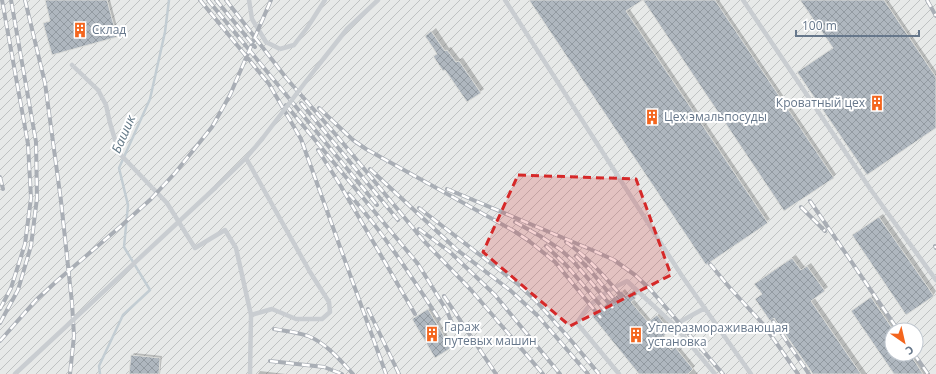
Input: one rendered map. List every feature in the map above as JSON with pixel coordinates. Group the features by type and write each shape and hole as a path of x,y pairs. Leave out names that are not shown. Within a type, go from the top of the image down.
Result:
{"lane":[{"path":"249,0 252,19 266,42 280,49 294,45 325,0"},
{"path":"15,374 246,158 347,29 378,0"},
{"path":"505,0 628,189 650,227 682,276 752,374"},
{"path":"742,0 866,184 936,280"},
{"path":"72,65 98,90 106,105 119,153 131,164 166,203 195,248 225,230 236,248 251,315 250,374"},
{"path":"246,158 310,272 329,302 330,312 322,319 296,319 272,309 251,315"},
{"path":"619,374 577,323 590,305 614,287 627,281 674,325 715,374"},
{"path":"674,325 705,308"}],"highlighted area":[{"path":"518,175 636,179 671,275 570,326 483,252"}],"shaded area":[{"path":"0,0 936,0 936,374 0,374"}],"building":[{"name":"Склад","path":"45,0 107,0 117,37 52,55 43,23 50,21"},
{"name":"Цех эмальпосуды","path":"529,0 643,0 626,11 768,223 706,265"},
{"name":"Цех эмальпосуды","path":"643,0 715,0 834,178 784,211"},
{"name":"Кроватный цех","path":"800,0 884,0 936,77 936,128 867,175 797,72 833,48"},
{"path":"431,31 445,51 447,50 456,62 459,61 481,93 467,102 445,70 443,71 433,56 437,54 425,36"},
{"path":"879,217 934,296 906,315 852,235"},
{"path":"792,258 801,270 807,266 825,291 811,301 861,374 813,374 774,318 770,321 755,299 762,294 754,284"},
{"name":"Углеразмораживающая установка","path":"622,291 626,296 631,292 636,298 631,302 648,322 657,315 670,331 661,338 671,350 675,347 693,369 688,374 639,374 592,316"},
{"path":"871,297 888,322 884,322 884,359 851,311"},
{"name":"Гараж путевых машин","path":"428,309 451,348 435,358 412,319"},
{"path":"131,355 160,358 159,374 129,374"},
{"path":"886,362 915,362 923,374 894,374"}],"waterway":[{"name":"Башик","path":"100,374 99,366 123,315 150,290 124,247 128,205 119,168 150,99 165,32 169,0"}],"railway":[{"path":"0,309 11,288 25,244 31,198 28,144 2,0"},
{"path":"0,323 18,290 31,246 37,198 36,142 11,0"},
{"path":"25,0 45,83 61,201 74,336 70,374"},
{"path":"200,0 269,84 301,139 386,374"},
{"path":"208,0 377,205"},
{"path":"216,0 255,47"},
{"path":"226,0 287,79 337,136 423,240 471,290 543,374"},
{"path":"0,341 36,300 151,199 175,173 212,127 230,95 271,0"},
{"path":"927,0 936,16"},
{"path":"301,103 398,220"},
{"path":"286,105 418,264 447,311 454,328"},
{"path":"319,108 353,140 366,149 514,231 529,241 555,262 601,318"},
{"path":"318,150 339,183 415,314"},
{"path":"370,169 456,249 511,291 538,316 588,374"},
{"path":"0,177 3,189"},
{"path":"447,189 614,260 635,275 650,289 723,374"},
{"path":"349,194 385,239 439,319"},
{"path":"810,201 893,322"},
{"path":"801,207 825,231"},
{"path":"419,208 519,285 536,301 599,374"},
{"path":"515,222 561,250 573,261 613,308"},
{"path":"419,229 450,252 495,295 560,374"},
{"path":"566,242 590,262 624,299"},
{"path":"546,246 567,266 607,313"},
{"path":"576,256 590,270 618,304"},
{"path":"710,264 763,324 798,374"},
{"path":"444,296 496,374"},
{"path":"368,309 399,374"},
{"path":"773,321 809,374"},
{"path":"274,329 300,334 315,339 332,352 353,374"},
{"path":"270,361 324,367 342,374"},
{"path":"920,362 928,374"}],"place":[{"name":"Склад","path":"80,30"},
{"name":"Кроватный цех","path":"877,103"},
{"name":"Цех эмальпосуды","path":"652,117"},
{"name":"Гараж путевых машин","path":"432,334"},
{"name":"Углеразмораживающая установка","path":"636,335"}]}
